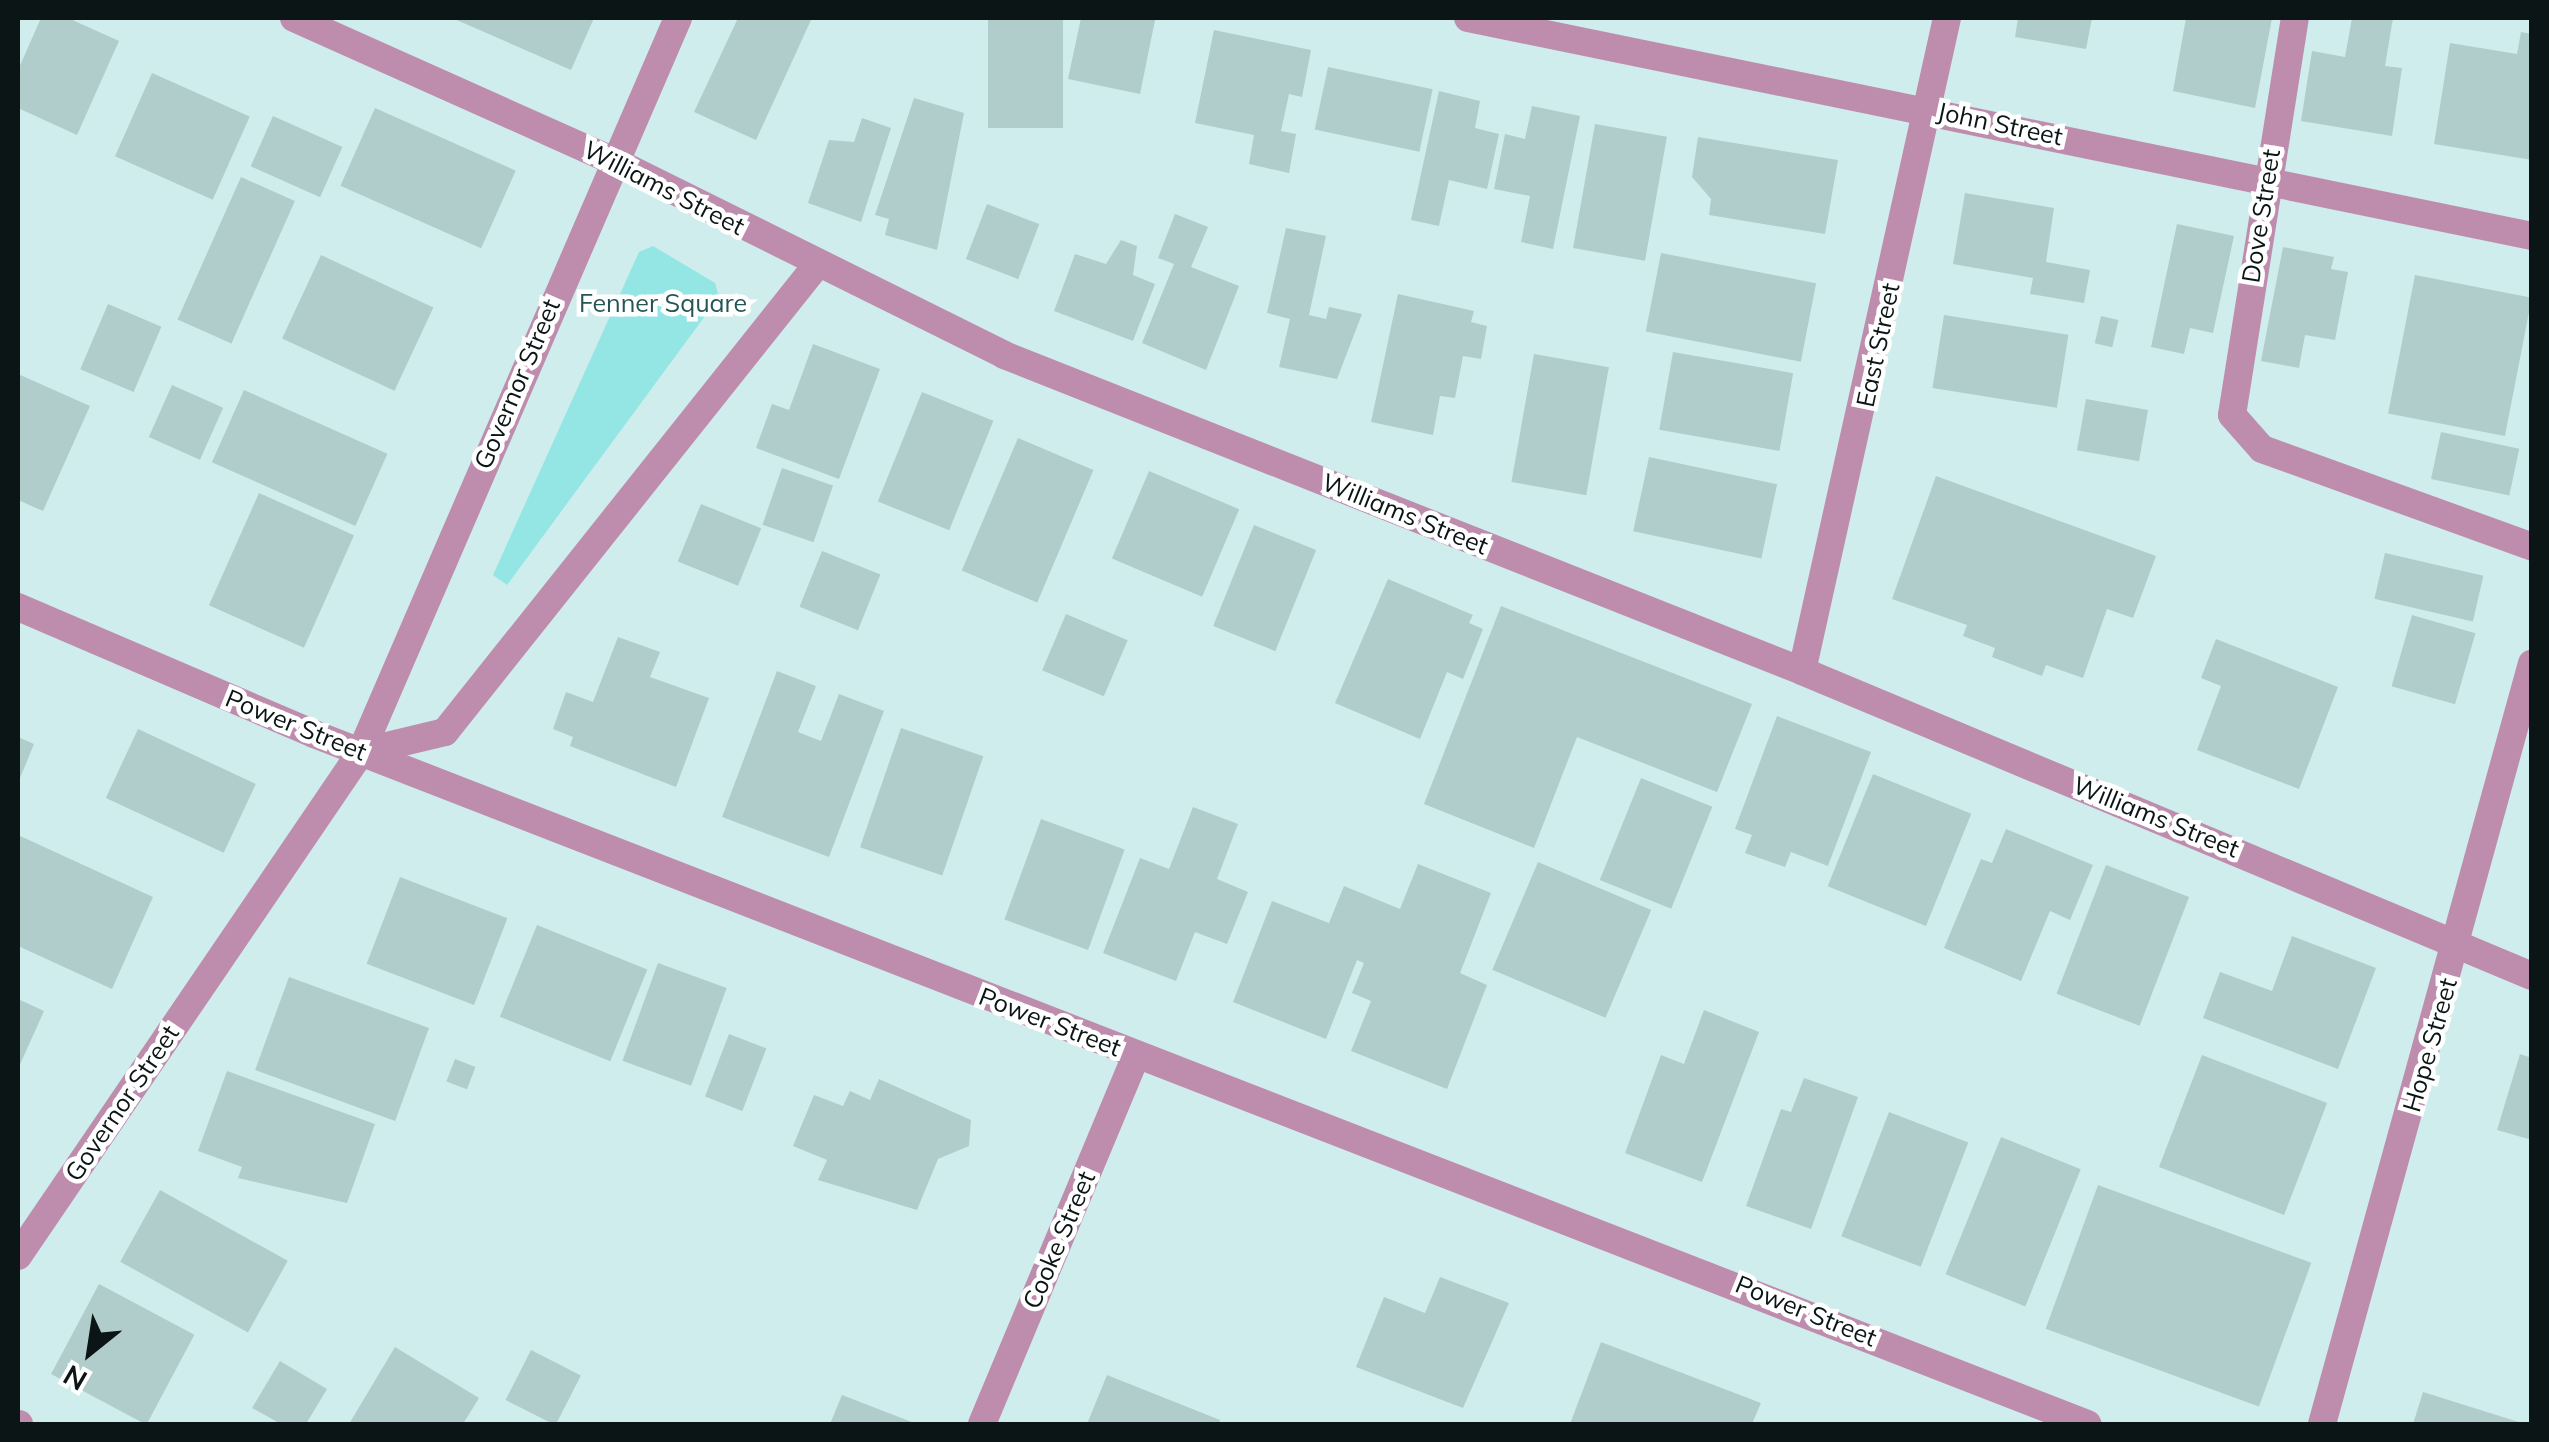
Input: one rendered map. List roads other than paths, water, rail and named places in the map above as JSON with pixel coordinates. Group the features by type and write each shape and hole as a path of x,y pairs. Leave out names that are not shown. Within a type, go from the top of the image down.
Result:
{"street":[{"name":"Williams Street","path":"294,18 612,160 816,266 1004,355 1802,671 2459,942 2532,976"},
{"name":"Governor Street","path":"18,1256 360,752 612,160 678,18"},
{"name":"John Street","path":"1468,18 1566,27 1928,109 2532,236"},
{"name":"East Street","path":"1802,671 1947,18"},
{"name":"Dove Street","path":"2295,18 2266,178 2232,415 2262,449 2532,547"},
{"path":"360,752 445,732 816,266"},
{"name":"Power Street","path":"18,606 360,752 2087,1424"},
{"name":"Hope Street","path":"2322,1424 2459,942 2532,664"},
{"name":"Cooke Street","path":"982,1424 1136,1056"}],"park label":[{"name":"Fenner Square","path":"663,303"}]}
